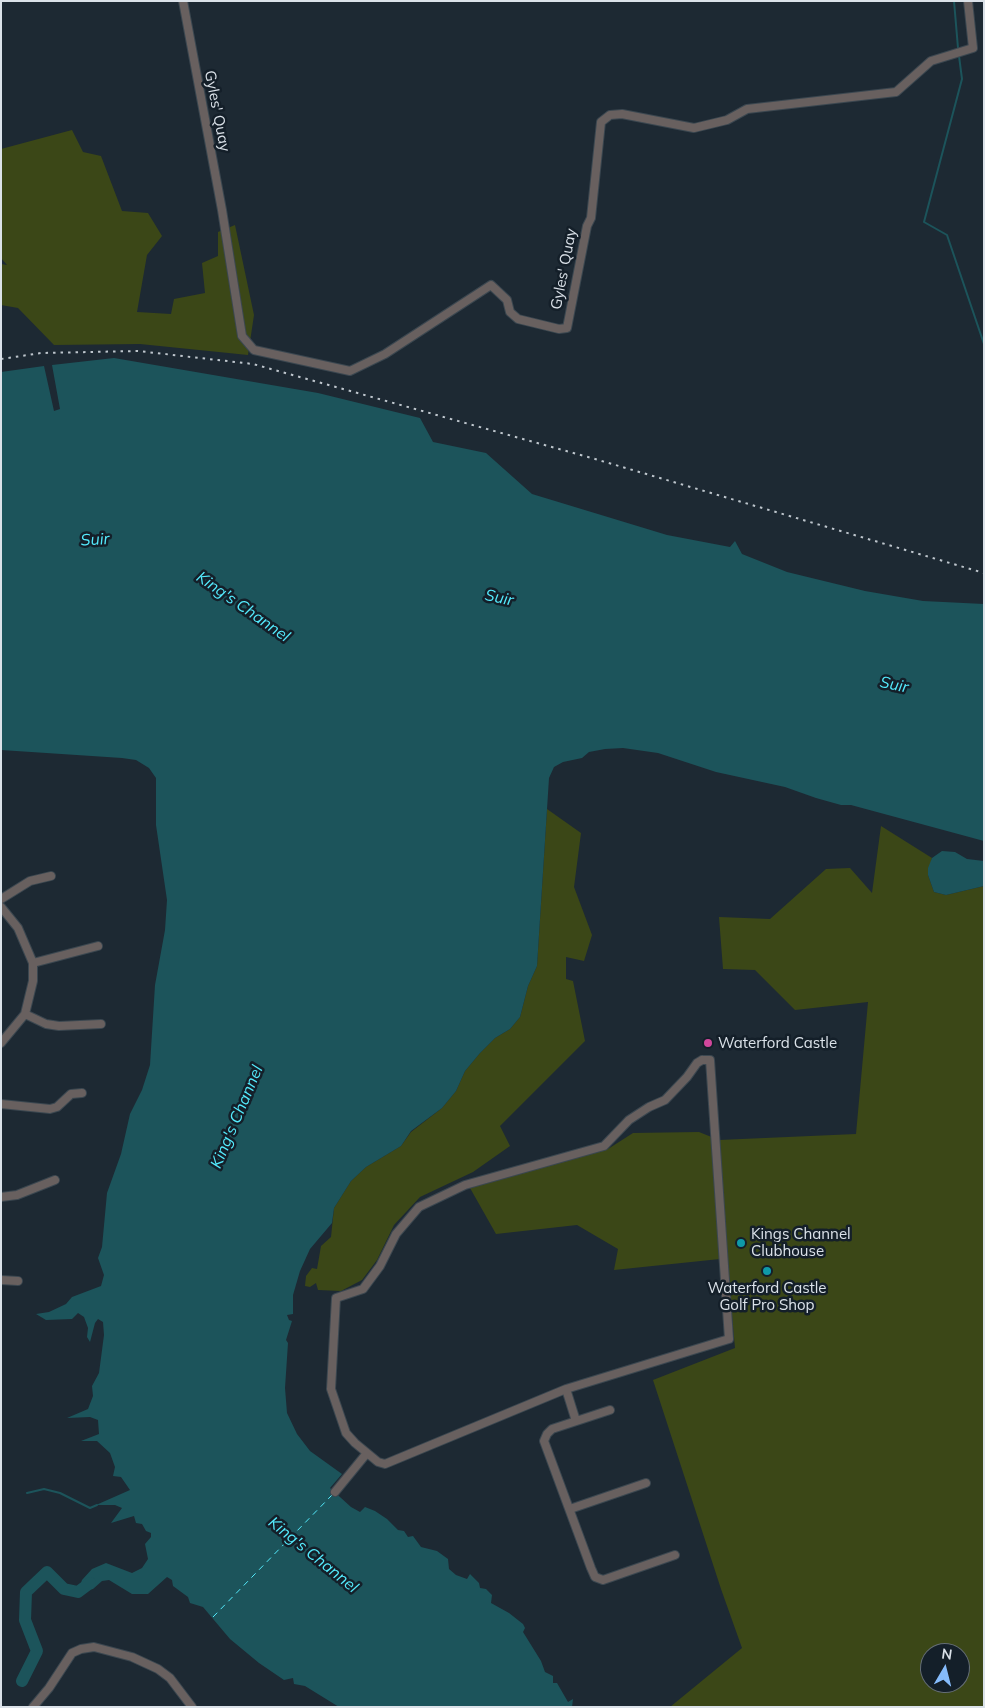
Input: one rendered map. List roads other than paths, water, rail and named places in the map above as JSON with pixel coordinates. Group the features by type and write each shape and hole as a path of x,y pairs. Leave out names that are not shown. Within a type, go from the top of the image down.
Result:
{"street":[{"name":"Gyles' Quay","path":"183,1 222,210 242,336 254,350 350,370 385,354 491,285 506,300 510,312 518,319 559,329 567,328 586,226 591,218 602,122 610,115 622,114 694,128 727,120 747,109 896,92 931,60 974,48 968,1"},
{"path":"1,899 30,881 50,876"},
{"path":"1,908 18,928 33,963 33,980 26,1014 1,1042"},
{"path":"33,963 98,946"},
{"path":"26,1014 46,1024 59,1026 101,1024"},
{"path":"710,1060 728,1339 566,1389 389,1462 378,1462 367,1454 346,1433 331,1389 336,1298 363,1290 380,1266 396,1234 419,1207 466,1184 604,1146 629,1120 664,1100 687,1077 697,1063 710,1060"},
{"path":"1,1104 50,1109 57,1107 70,1094 82,1093"},
{"path":"1,1197 17,1195 55,1180"},
{"path":"1,1280 18,1281"},
{"path":"566,1389 576,1421"},
{"path":"610,1410 552,1430 547,1434 544,1441 595,1577 603,1580 675,1555"},
{"path":"335,1492 367,1454"},
{"path":"570,1509 646,1483"},
{"path":"33,1707 49,1688 68,1657 81,1649 94,1647 117,1652 153,1666 170,1678 192,1707"}],"water":[{"path":"114,358 318,393 420,418 433,442 486,453 532,494 667,535 730,547 735,541 742,554 787,572 865,591 923,601 984,604 984,841 851,805 841,805 785,787 716,772 658,753 623,748 605,749 589,752 582,758 563,762 554,767 549,778 537,966 528,986 520,1017 510,1029 495,1038 480,1053 465,1071 456,1091 442,1108 411,1131 401,1146 366,1167 351,1181 334,1208 332,1223 310,1249 300,1271 293,1295 293,1314 287,1315 289,1320 292,1321 286,1340 288,1343 285,1388 287,1413 297,1434 310,1451 342,1474 330,1488 351,1507 360,1512 365,1507 375,1511 398,1530 404,1531 408,1537 413,1536 421,1547 437,1551 448,1559 449,1569 456,1575 467,1579 470,1574 479,1583 480,1588 486,1589 492,1595 491,1603 509,1613 523,1624 525,1628 523,1632 541,1661 545,1672 553,1676 553,1683 557,1683 568,1702 573,1699 572,1707 339,1707 305,1686 294,1684 293,1678 284,1680 259,1663 230,1639 203,1607 190,1603 188,1597 173,1586 172,1580 167,1577 148,1594 132,1594 109,1580 102,1581 93,1589 78,1592 82,1580 92,1569 106,1563 132,1573 142,1568 148,1559 145,1544 151,1537 151,1533 146,1531 142,1524 136,1523 134,1516 111,1523 122,1508 115,1505 96,1505 130,1490 121,1477 113,1476 115,1467 110,1453 97,1441 81,1441 99,1434 98,1420 90,1417 67,1418 88,1409 93,1396 92,1386 99,1373 104,1335 103,1322 98,1319 95,1323 90,1342 87,1337 88,1328 84,1317 78,1313 72,1319 46,1320 36,1314 49,1312 66,1304 72,1297 101,1286 104,1275 98,1258 102,1247 107,1193 121,1154 130,1114 142,1090 150,1065 155,985 165,930 167,900 156,825 156,778 149,768 136,760 122,758 1,750 1,372 44,366 54,411 60,409 52,365"},
{"path":"942,851 955,852 967,859 984,861 984,886 946,895 934,892 928,875 928,868 932,858"}],"waterway":[{"path":"954,1 958,48"},
{"path":"959,56 962,79 924,222 947,235 984,344"},
{"path":"27,1493 44,1489 60,1493 90,1508 97,1505"},
{"path":"22,1681 37,1651 25,1620 26,1592 47,1572 64,1589 78,1592 90,1583"}],"railway":[{"path":"1,359 41,353 138,351 253,364 595,459 984,573"}],"place":[{"name":"Waterford Castle","path":"708,1043"},
{"name":"Kings Channel Clubhouse","path":"741,1243"},
{"name":"Waterford Castle Golf Pro Shop","path":"767,1271"}],"water label":[{"name":"Suir","path":"95,540"},
{"name":"Suir","path":"499,598"},
{"name":"King's Channel","path":"243,607"},
{"name":"Suir","path":"894,685"},
{"name":"King's Channel","path":"237,1117"},
{"name":"King's Channel","path":"313,1555"}]}
